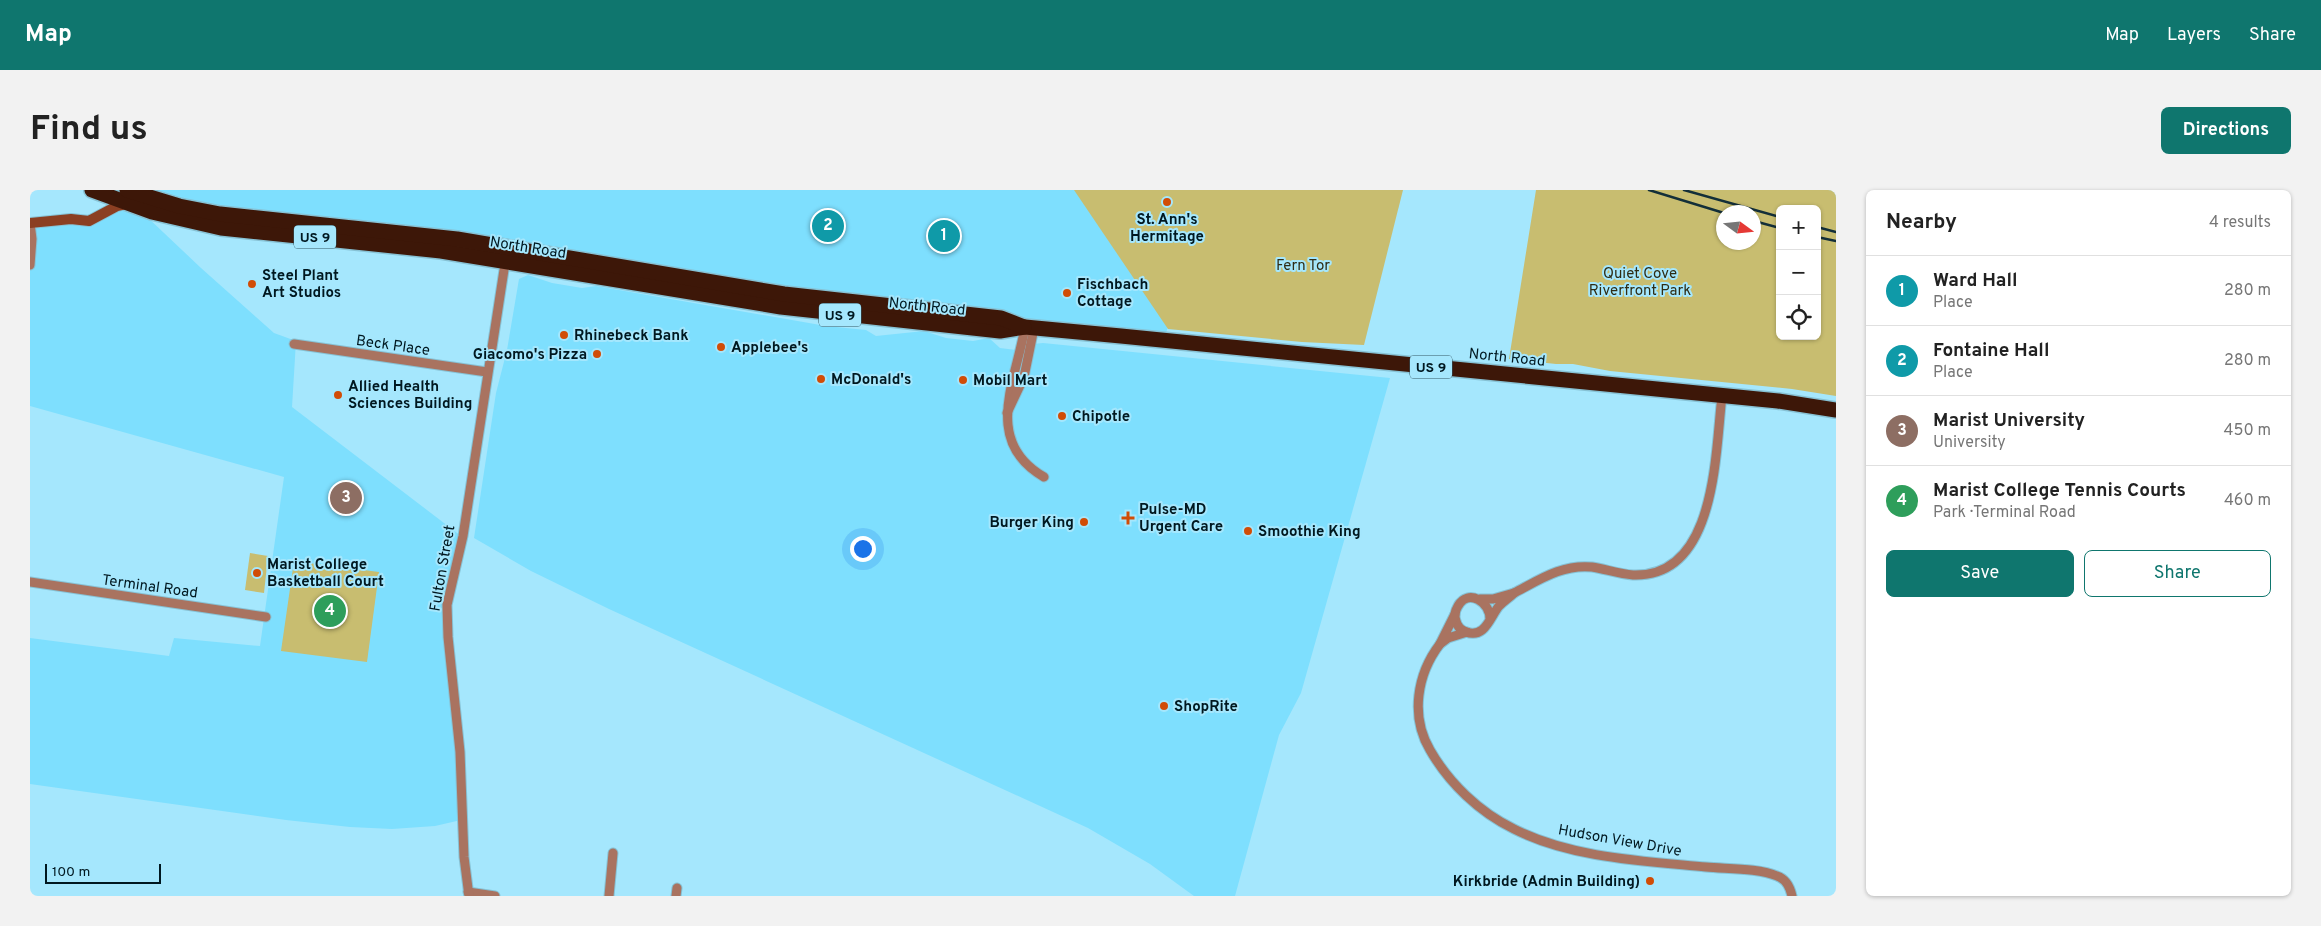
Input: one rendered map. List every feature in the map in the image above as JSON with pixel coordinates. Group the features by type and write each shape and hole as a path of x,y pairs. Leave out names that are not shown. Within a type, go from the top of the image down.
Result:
{"highway":[{"name":"US 9","path":"92,190 131,196"},
{"name":"North Road","path":"131,196 179,220 221,228 408,247 506,254 822,313 1000,331 1029,328 1791,403 1836,410"}],"street":[{"path":"30,266 31,223 70,219 94,219 131,196"},
{"name":"Fulton Street","path":"468,894 463,838 460,752 446,605 463,536 506,254"},
{"path":"1029,328 1007,400 1007,414 1009,431 1017,452 1030,467 1044,477"},
{"name":"Beck Place","path":"294,344 487,372"},
{"path":"1440,644 1448,638 1484,629 1500,605 1514,594 1555,571 1572,567 1590,567 1633,575 1652,572 1670,565 1684,554 1694,542 1708,505 1722,396"},
{"name":"Terminal Road","path":"30,582 266,617"},
{"path":"1467,632 1458,625 1455,614 1459,604 1470,598 1493,599 1514,594"},
{"path":"1480,599 1488,608 1490,620"},
{"name":"Hudson View Drive","path":"1455,614 1429,662 1421,683 1418,719 1427,746 1439,764 1465,794 1486,812 1514,829 1574,849 1638,859 1776,875 1787,883 1792,896"},
{"path":"609,896 613,853"},
{"path":"468,894 495,896"}],"shaded area":[{"path":"89,190 1208,190 1164,340 145,215 274,333 296,341 292,407 461,536 444,595 443,610 444,650 459,767 461,820 435,826 392,829 350,827 286,820 30,784 30,638 169,656 174,638 260,646 284,477 30,406 30,222 74,223 117,207"},
{"path":"528,275 552,283 582,288 596,286 826,326 866,330 876,336 924,331 946,338 973,341 989,338 1000,348 1024,351 1033,344 1043,343 1390,378 1301,693 1279,735 1235,896 1194,896 1150,864 1088,828 609,609 531,571 474,538 496,393 507,350 519,279"}],"green space":[{"name":"Fern Tor","path":"1074,190 1403,190 1364,345 1302,342 1168,329"},
{"name":"Quiet Cove Riverfront Park","path":"1536,190 1836,190 1836,396 1792,389 1610,371 1573,364 1509,359"},
{"name":"Marist College Basketball Court","path":"250,553 268,556 264,593 245,590"},
{"path":"294,561 379,572 367,662 281,651"}],"railway":[{"path":"1649,190 1716,211"},
{"path":"1684,190 1776,216"},
{"path":"1761,223 1776,227"},
{"path":"1821,228 1836,232"},
{"path":"1821,238 1836,241"}],"place":[{"name":"St. Ann's Hermitage","path":"1167,202"},
{"name":"Fontaine Hall","path":"828,226"},
{"name":"Ward Hall","path":"944,236"},
{"name":"Steel Plant Art Studios","path":"252,284"},
{"name":"Fischbach Cottage","path":"1067,293"},
{"name":"Rhinebeck Bank","path":"564,335"},
{"name":"Applebee's","path":"721,347"},
{"name":"Giacomo's Pizza","path":"597,354"},
{"name":"McDonald's","path":"821,379"},
{"name":"Mobil Mart","path":"963,380"},
{"name":"Allied Health Sciences Building","path":"338,395"},
{"name":"Chipotle","path":"1062,416"},
{"name":"Marist University","path":"346,498"},
{"name":"Pulse-MD Urgent Care","path":"1128,518"},
{"name":"Burger King","path":"1084,522"},
{"name":"Smoothie King","path":"1248,531"},
{"name":"Marist College Basketball Court","path":"257,573"},
{"name":"Marist College Tennis Courts","path":"330,611"},
{"name":"ShopRite","path":"1164,706"},
{"name":"Kirkbride (Admin Building)","path":"1650,881"}]}
